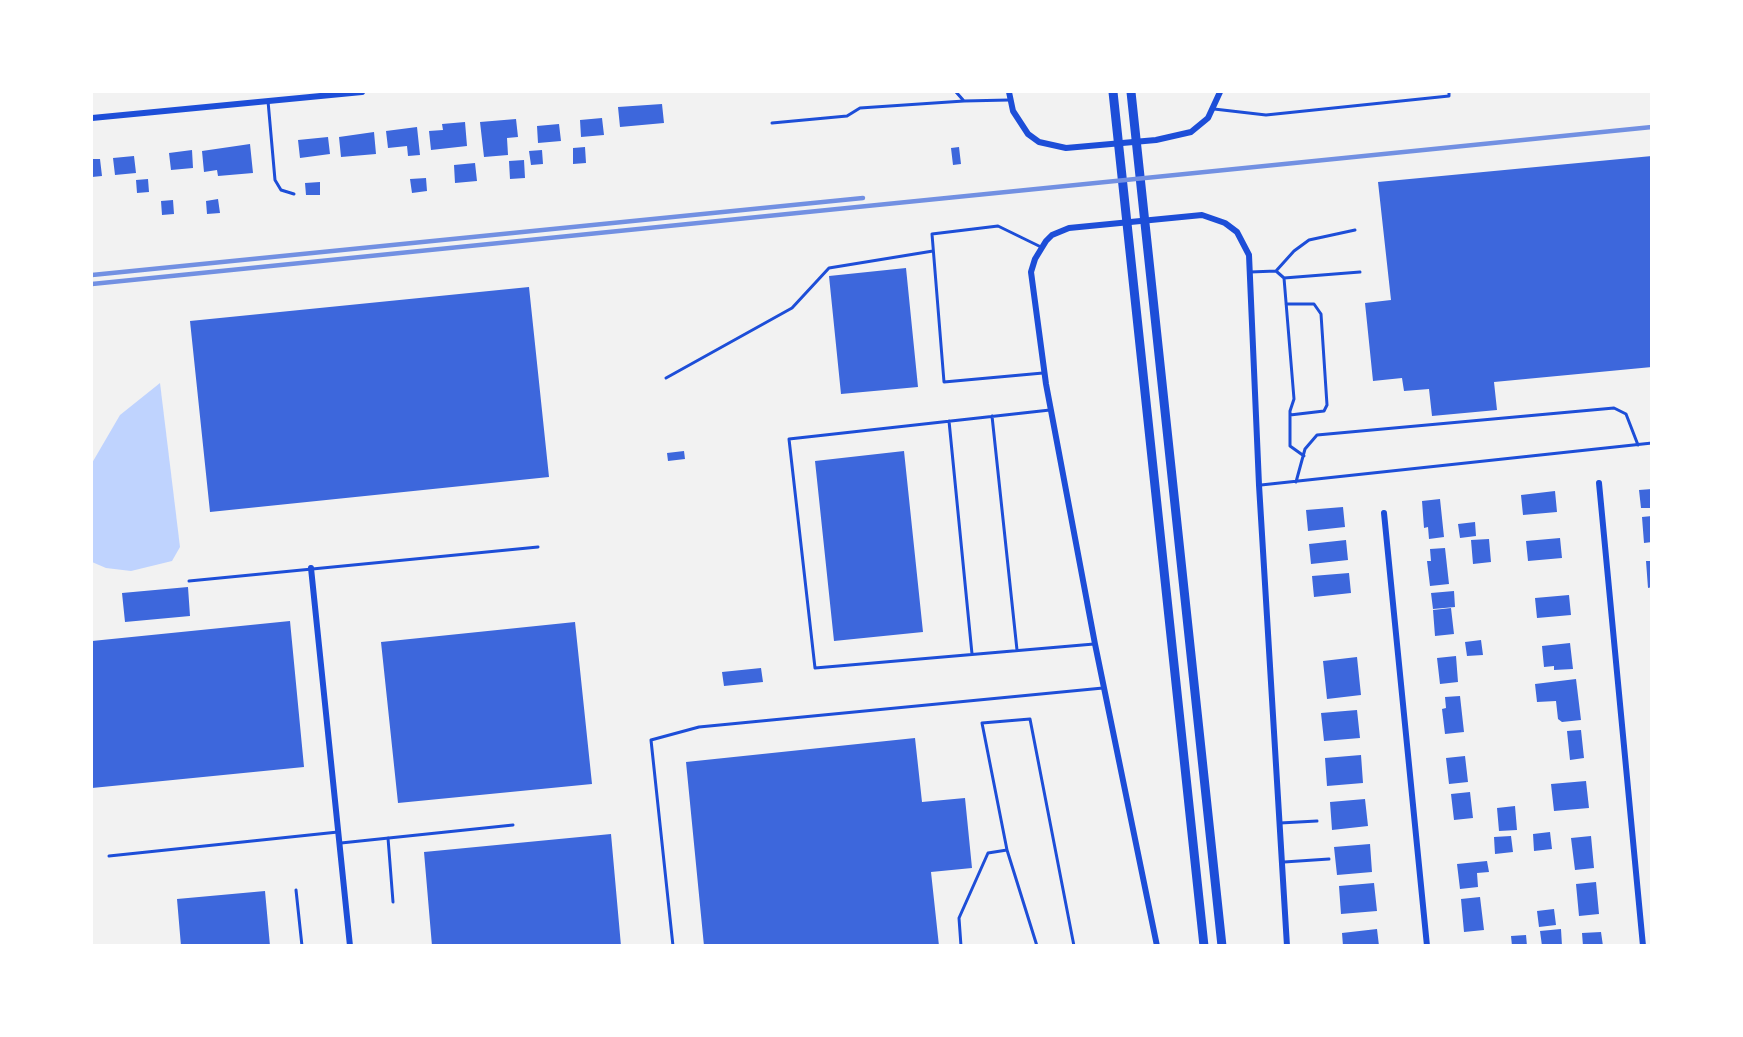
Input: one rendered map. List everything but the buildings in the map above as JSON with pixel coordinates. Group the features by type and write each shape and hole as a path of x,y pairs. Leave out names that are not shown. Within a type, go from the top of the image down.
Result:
{"main road":[{"path":"1113,92 1204,945"},
{"path":"1132,96 1222,945"}],"street":[{"path":"263,92 266,100"},
{"path":"92,118 362,92"},
{"path":"1010,92 1010,100 1019,123 1028,134 1039,142 1066,148 1179,136 1202,125 1214,109 1220,92"},
{"path":"1157,945 1103,688 1051,410 1031,285 1031,272 1041,247 1052,235 1069,228 1202,214 1225,223 1237,232 1247,247 1250,272 1259,485 1287,945"},
{"path":"1599,483 1643,945"},
{"path":"1384,513 1427,945"},
{"path":"311,568 350,945"}],"lane":[{"path":"956,92 964,101"},
{"path":"1214,109 1266,115 1449,96 1449,92"},
{"path":"266,100 275,180 281,190 294,194"},
{"path":"772,123 847,116 860,108 1010,100"},
{"path":"1041,247 998,226 932,234 944,382 1045,373"},
{"path":"1250,272 1276,271 1309,240 1355,230"},
{"path":"666,378 792,308 828,268 933,251"},
{"path":"1276,271 1284,278 1294,399 1290,415 1290,446 1304,456"},
{"path":"1284,278 1360,272"},
{"path":"1286,304 1314,304 1321,314 1327,405 1324,411 1290,415"},
{"path":"1296,482 1305,449 1317,435 1614,408 1626,414 1638,445"},
{"path":"1051,410 789,439 815,668 1095,644"},
{"path":"992,416 1017,650"},
{"path":"949,421 972,654"},
{"path":"1259,485 1652,443"},
{"path":"189,581 538,547"},
{"path":"673,945 651,740 699,727 1103,688"},
{"path":"1037,945 1007,850 982,723 1030,719 1074,945"},
{"path":"1280,823 1317,821"},
{"path":"339,843 513,825"},
{"path":"109,856 338,832"},
{"path":"387,838 393,902"},
{"path":"961,945 959,918 988,853 1007,850"},
{"path":"1282,862 1329,859"},
{"path":"297,890 302,945"}],"water":[{"path":"160,383 180,547 172,561 131,571 106,568 92,562 92,463 120,415"}],"railway":[{"path":"92,284 1652,127"},
{"path":"92,275 863,198"}]}
